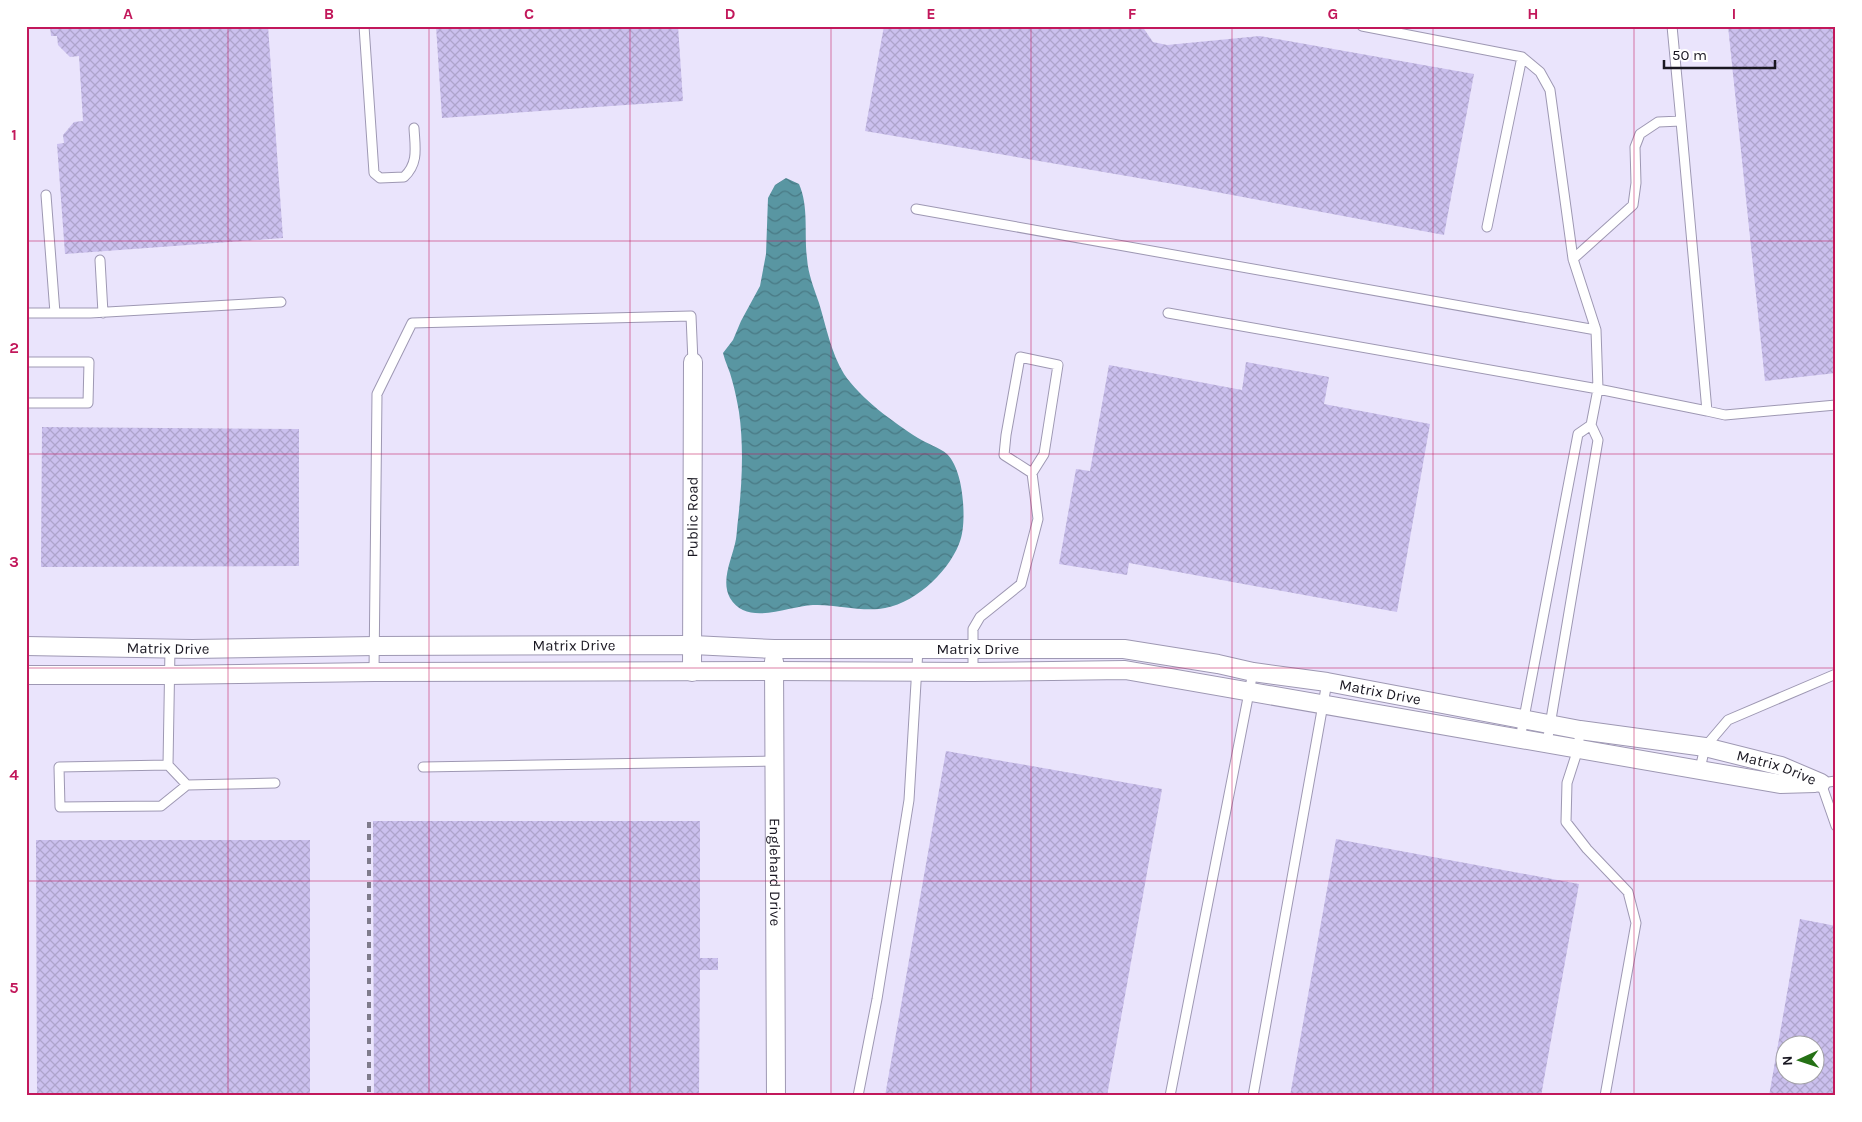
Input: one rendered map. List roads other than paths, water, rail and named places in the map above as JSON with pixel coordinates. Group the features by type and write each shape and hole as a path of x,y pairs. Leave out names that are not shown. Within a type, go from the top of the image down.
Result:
{"street":[{"name":"Public Road","path":"692,672 693,362"},
{"name":"Matrix Drive","path":"26,646 170,648 693,645 774,649 1124,649 1218,664 1253,672 1327,682 1580,730 1705,747 1781,766 1828,782"},
{"name":"Englehard Drive","path":"774,649 776,1096"},
{"name":"Matrix Drive","path":"26,675 1125,670 1780,784 1828,782"}],"lane":[{"path":"364,26 374,173 380,178 404,177 410,172 416,161 414,128"},
{"path":"1362,26 1522,57 1540,72 1550,90 1573,259 1596,330 1598,389 1591,426 1598,440 1547,743"},
{"path":"1672,26 1707,411"},
{"path":"1487,227 1522,57"},
{"path":"1573,259 1633,204 1636,183 1634,147 1640,134 1658,122 1681,121"},
{"path":"46,195 54,314"},
{"path":"916,209 1596,330"},
{"path":"100,260 103,313"},
{"path":"26,313 103,313 281,302"},
{"path":"1168,313 1598,389 1725,415 1836,405"},
{"path":"374,672 377,394 412,323 691,316 693,362"},
{"path":"973,672 973,629 980,617 1021,584 1038,519 1032,473 1044,454 1058,365 1020,357 1004,454 1032,473"},
{"path":"26,362 89,362 88,404 26,403"},
{"path":"1520,739 1522,719 1578,434 1591,426"},
{"path":"170,648 168,765 186,785"},
{"path":"858,1096 878,990 909,800 918,649"},
{"path":"1170,1096 1253,672"},
{"path":"1700,769 1705,747 1728,720 1836,674"},
{"path":"1253,1096 1327,682"},
{"path":"1580,730 1578,749 1567,783 1566,822 1587,849 1628,892 1636,923 1605,1096"},
{"path":"423,767 776,761"},
{"path":"168,765 59,767 60,807 161,806 186,785 276,783"},
{"path":"1828,782 1836,826"}],"water":[{"path":"786,178 799,184 802,193 805,211 806,249 811,281 839,366 851,383 868,401 918,438 947,454 957,470 963,507 963,529 959,544 946,566 927,587 904,602 891,607 871,609 813,605 768,613 757,613 737,607 727,591 728,568 737,534 742,452 741,425 737,404 723,353 733,340 760,286 766,254 768,198 775,185"}],"railway":[{"path":"369,822 369,1096"}]}
